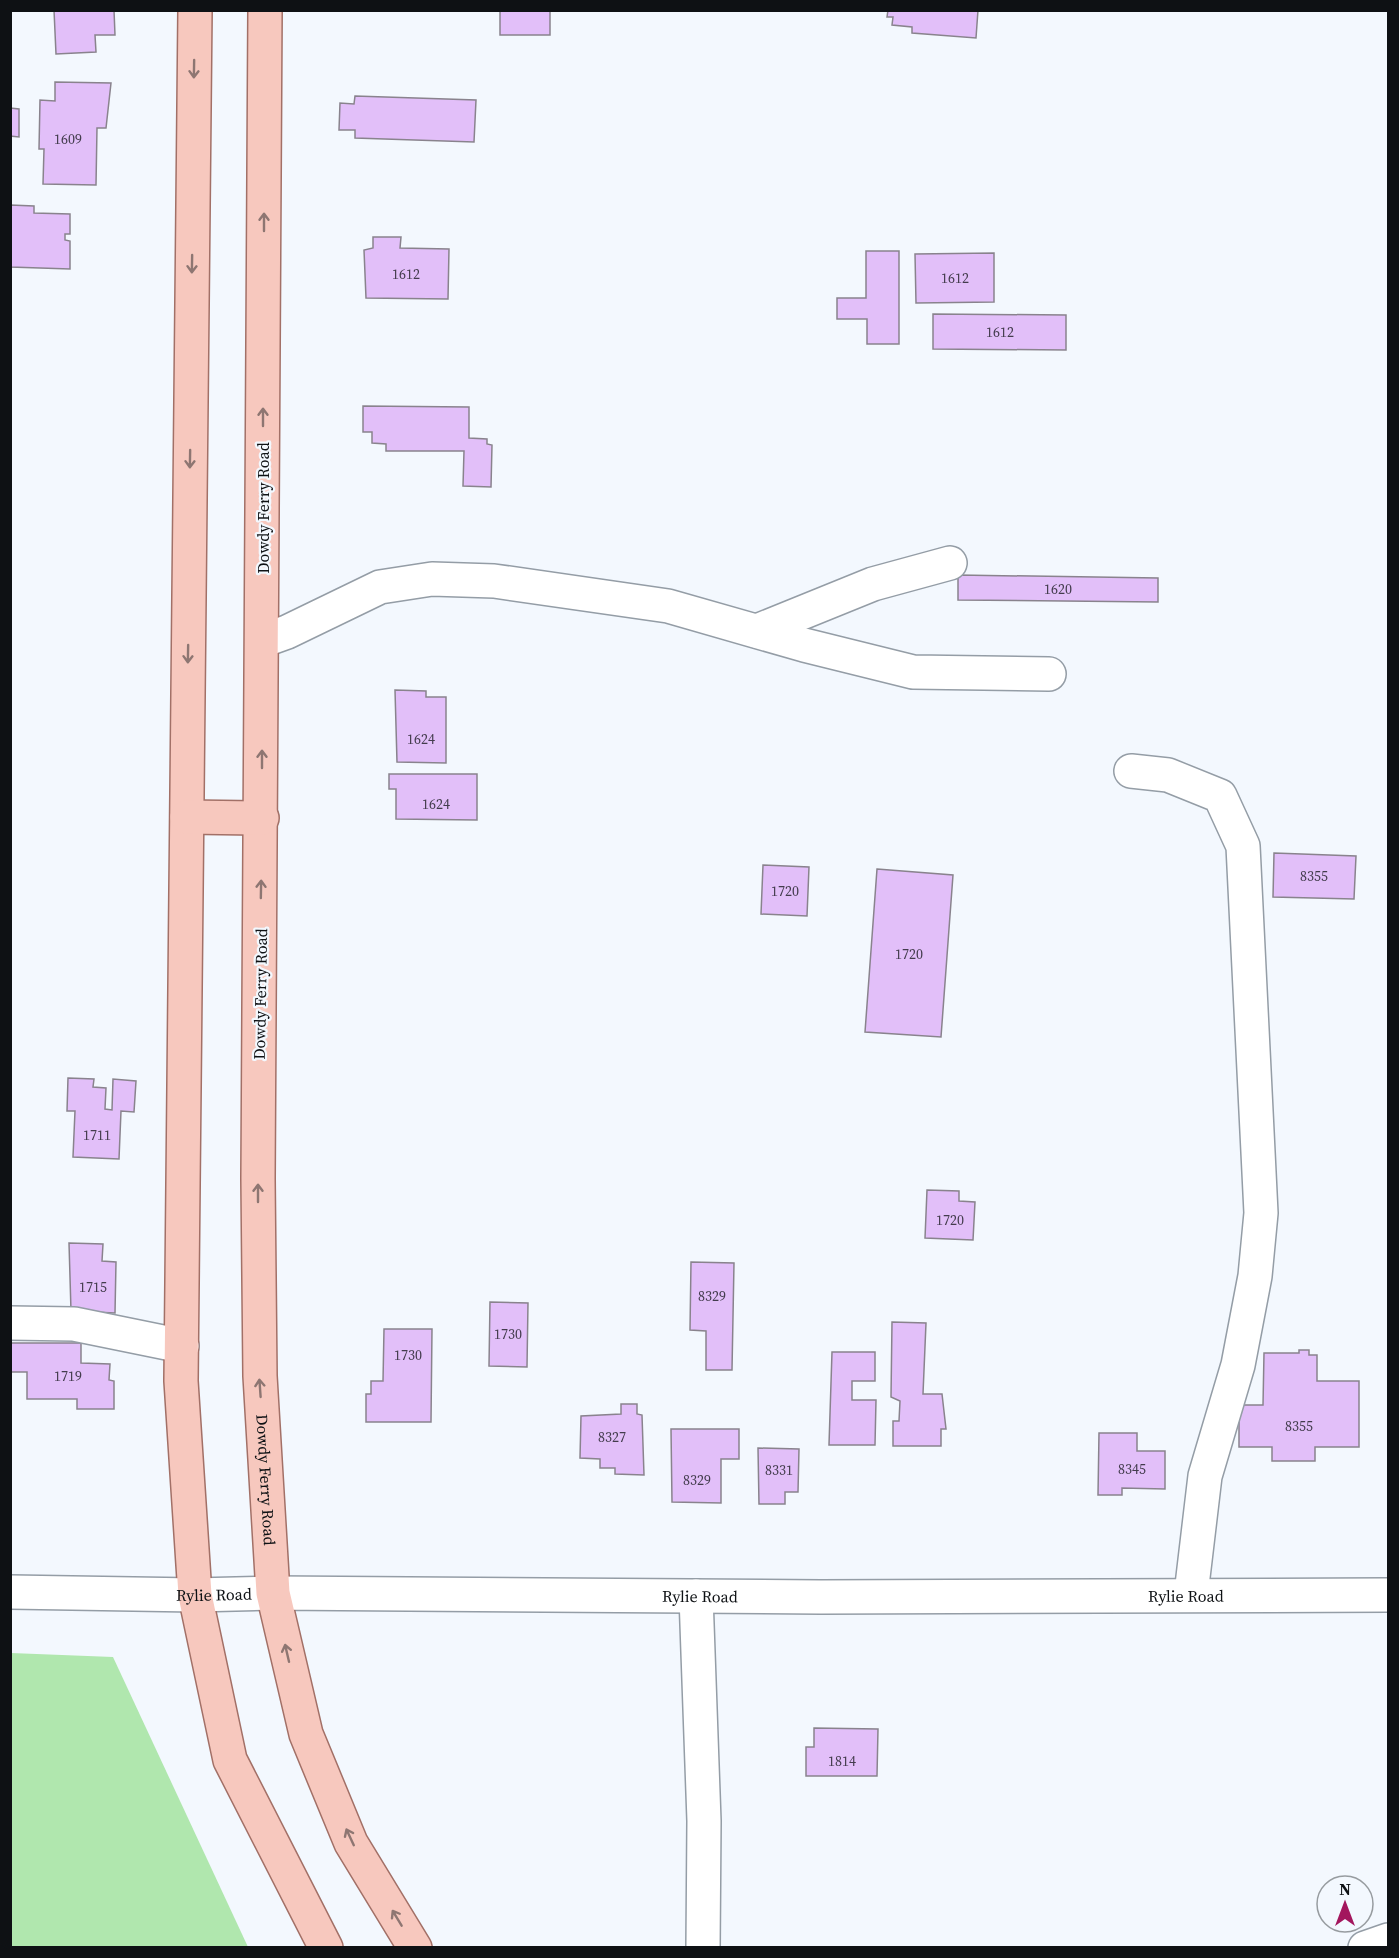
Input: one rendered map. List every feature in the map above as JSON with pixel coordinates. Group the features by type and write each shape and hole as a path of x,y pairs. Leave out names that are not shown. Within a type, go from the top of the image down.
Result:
{"main road":[{"path":"195,10 181,1381 195,1595 230,1760 326,1947"},
{"name":"Dowdy Ferry Road","path":"265,10 258,1179 260,1376 273,1593 306,1734 351,1843 415,1947"},
{"path":"187,817 261,818"}],"street":[{"path":"757,632 873,584 951,563"},
{"path":"262,641 287,632 380,587 432,579 494,581 668,606 804,645 913,672 1049,674"},
{"path":"1131,771 1168,775 1220,796 1243,846 1261,1212 1256,1276 1238,1365 1205,1476 1191,1594"},
{"path":"10,1323 74,1324 182,1346"},
{"name":"Rylie Road","path":"10,1592 195,1595 273,1593 839,1597 1389,1595"},
{"path":"696,1596 704,1821 703,1947"},
{"path":"1365,1947 1389,1940"}],"green space":[{"path":"11,1653 113,1657 248,1947 11,1947"}],"building":[{"path":"54,10 114,10 115,35 95,35 96,52 56,54"},
{"path":"500,10 550,10 550,35 500,35"},
{"path":"888,10 978,10 976,38 912,33 912,27 892,25 893,17 887,17"},
{"path":"55,82 111,83 106,128 97,128 96,185 43,184 44,149 39,149 40,100 55,101"},
{"path":"355,96 476,100 474,142 355,138 355,130 339,130 340,103 354,104"},
{"path":"10,108 19,109 19,137 10,136"},
{"path":"10,205 34,206 34,213 70,214 70,234 65,234 65,240 70,241 70,269 10,267"},
{"path":"373,237 401,237 400,248 449,249 448,299 366,298 364,250 373,248"},
{"path":"866,251 899,251 899,344 867,344 867,319 837,319 837,298 866,298"},
{"path":"994,253 994,302 916,303 915,254"},
{"path":"933,314 1066,315 1066,350 933,349"},
{"path":"363,406 469,407 469,438 487,439 487,444 492,445 491,487 463,486 464,451 386,451 386,444 372,443 372,432 363,432"},
{"path":"958,575 1158,578 1158,602 958,600"},
{"path":"395,690 426,691 426,697 446,697 446,763 397,762"},
{"path":"389,774 477,774 477,820 396,819 396,789 389,789"},
{"path":"1274,853 1356,856 1354,899 1273,897"},
{"path":"763,865 809,867 807,916 761,914"},
{"path":"877,869 953,875 941,1037 865,1032"},
{"path":"68,1078 94,1079 93,1087 106,1088 105,1109 112,1110 113,1079 136,1081 134,1112 121,1111 119,1159 73,1157 75,1111 67,1111"},
{"path":"927,1190 959,1191 959,1201 975,1202 973,1240 925,1238"},
{"path":"69,1243 103,1244 102,1261 116,1262 115,1313 71,1311"},
{"path":"691,1262 734,1263 732,1370 706,1370 706,1331 690,1330"},
{"path":"490,1302 528,1303 527,1367 489,1366"},
{"path":"892,1322 926,1323 923,1394 942,1394 946,1429 941,1429 941,1446 893,1446 893,1421 899,1421 900,1401 891,1397"},
{"path":"384,1329 432,1329 431,1422 366,1422 366,1394 371,1394 371,1381 383,1381"},
{"path":"10,1343 81,1343 81,1363 110,1364 109,1380 114,1381 114,1409 77,1409 77,1399 27,1399 27,1372 10,1372"},
{"path":"1299,1350 1309,1350 1309,1355 1317,1355 1317,1381 1359,1381 1359,1447 1315,1447 1315,1461 1272,1461 1272,1447 1239,1447 1239,1405 1263,1405 1264,1353 1299,1353"},
{"path":"832,1352 875,1352 875,1381 852,1381 852,1400 876,1400 875,1445 829,1445"},
{"path":"621,1404 637,1404 637,1414 642,1415 644,1475 615,1474 615,1468 600,1468 600,1459 580,1458 581,1416 621,1414"},
{"path":"671,1429 739,1429 739,1459 721,1459 721,1503 672,1502"},
{"path":"1099,1433 1137,1433 1137,1451 1165,1451 1165,1489 1122,1488 1122,1495 1098,1495"},
{"path":"758,1448 799,1449 798,1492 785,1492 785,1504 759,1504"},
{"path":"814,1728 878,1729 877,1776 806,1776 806,1747 814,1747"}]}
